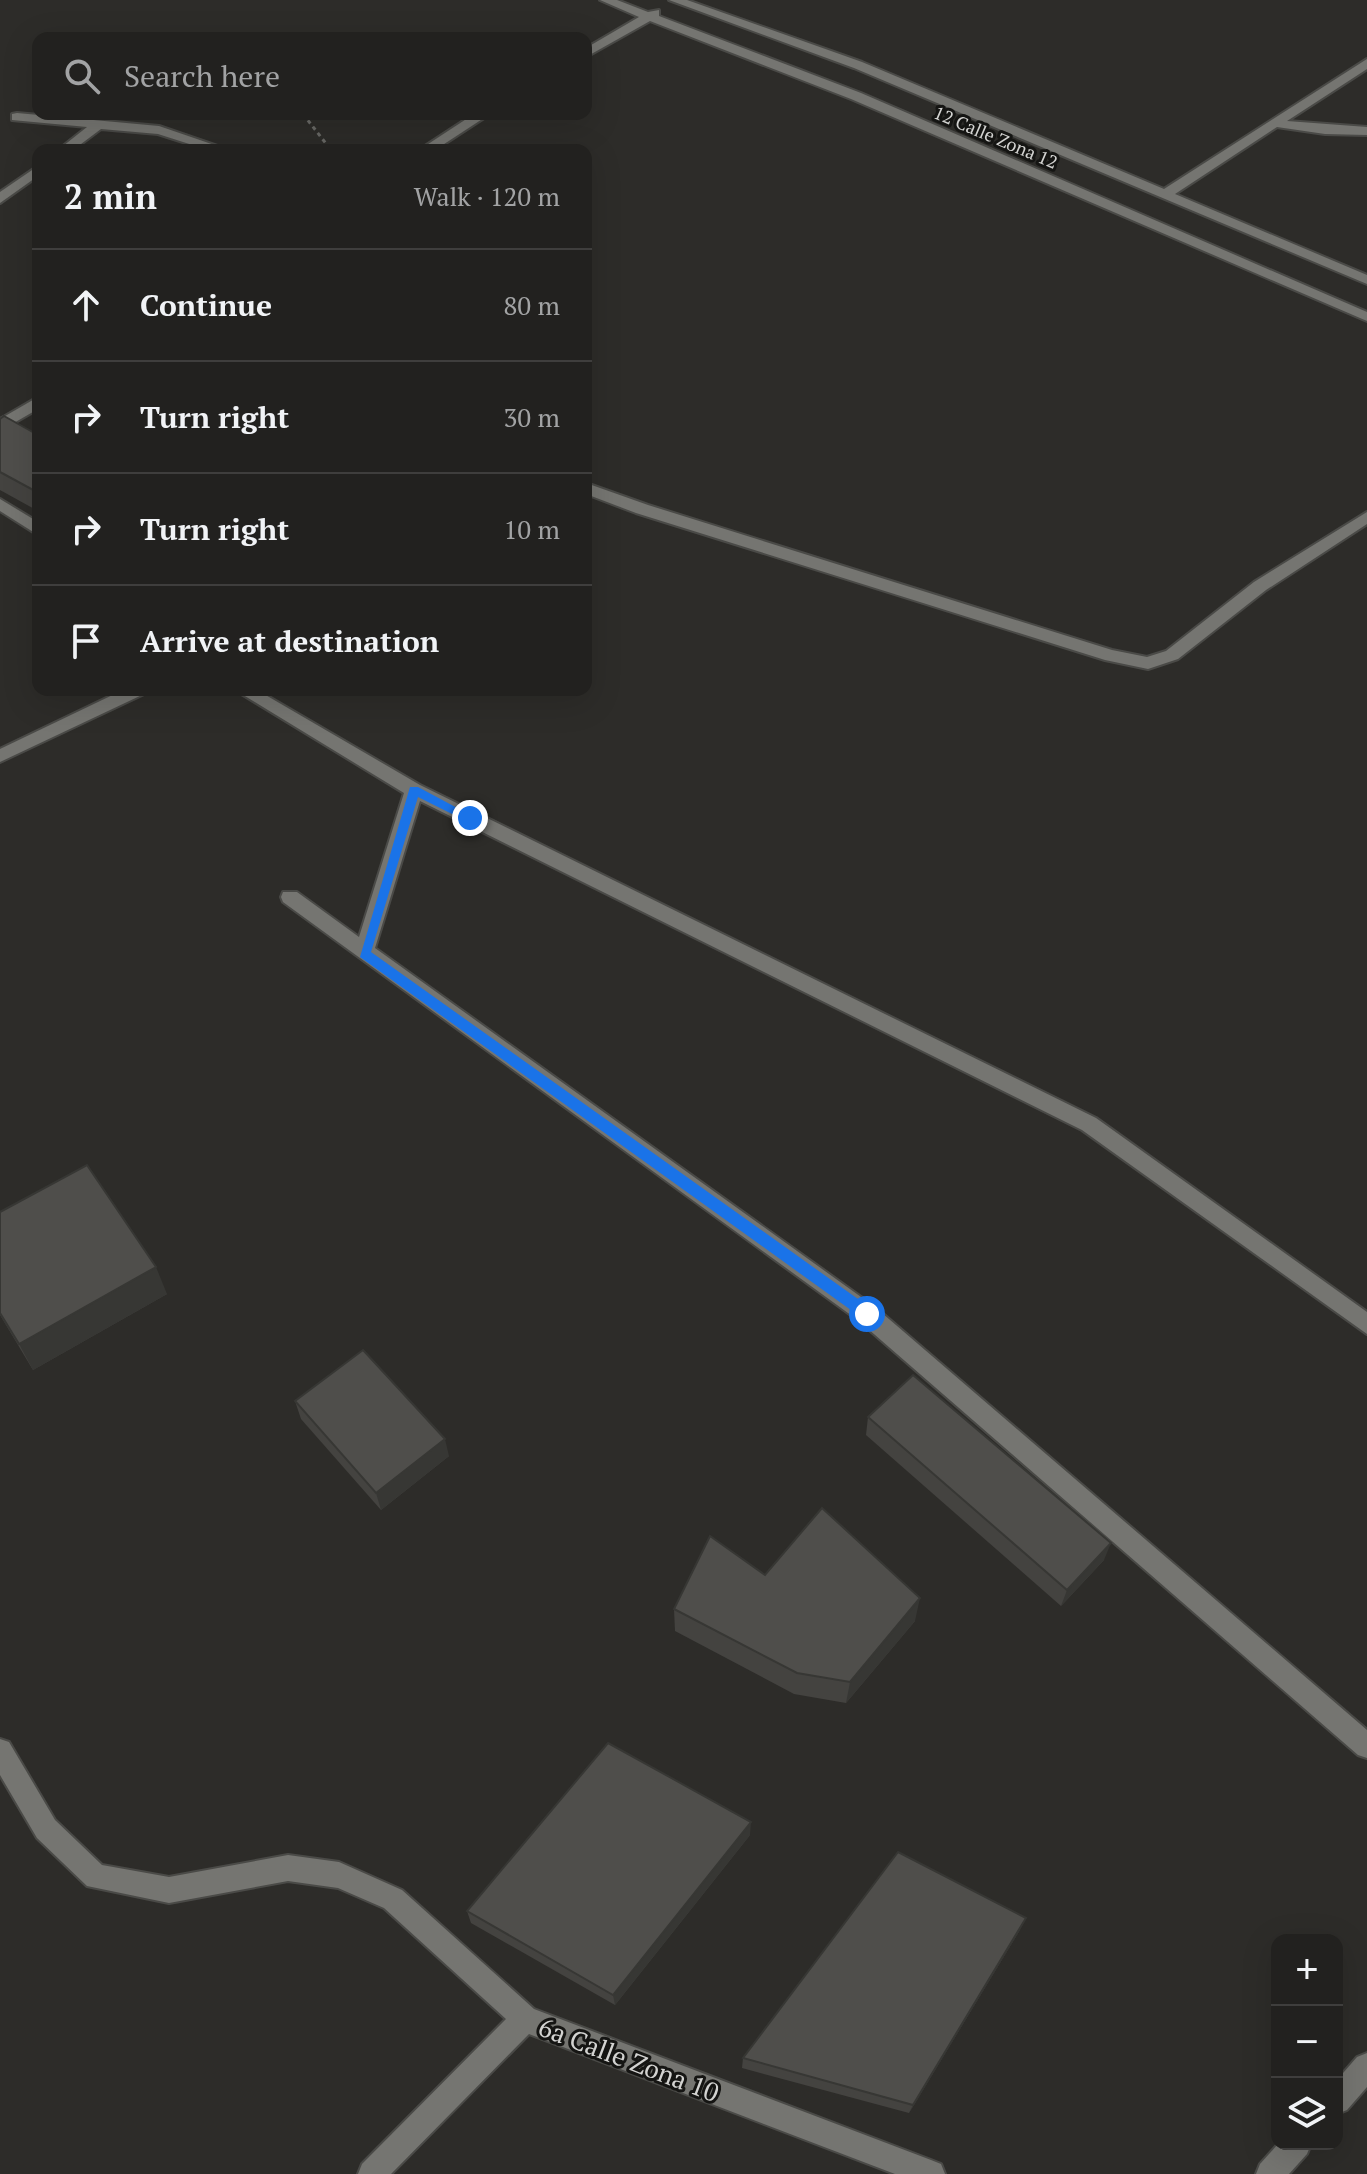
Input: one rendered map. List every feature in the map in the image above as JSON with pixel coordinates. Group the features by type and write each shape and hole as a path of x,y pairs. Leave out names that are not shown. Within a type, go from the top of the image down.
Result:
{"street":[{"name":"12 Calle Zona 12","path":"606,0 856,96 1367,317"},
{"name":"12 Calle Zona 12","path":"677,1 858,65 1367,280"},
{"path":"592,49 677,1"},
{"path":"1164,195 1367,63"},
{"path":"17,117 32,118"},
{"path":"47,120 159,130 203,144"},
{"path":"436,144 474,120"},
{"path":"1275,123 1325,130 1367,131"},
{"path":"73,144 98,125"},
{"path":"0,199 32,175"},
{"path":"0,426 32,406"},
{"path":"592,490 642,509 1111,656 1148,663 1172,655 1260,586 1367,517"},
{"path":"0,504 32,526"},
{"path":"0,756 125,696"},
{"path":"254,696 414,790 1089,1124 1367,1324"},
{"path":"364,953 414,790"},
{"path":"290,897 867,1314 1367,1746"},
{"name":"6a Calle Zona 10","path":"0,1751 46,1829 96,1877 169,1890 288,1868 339,1875 393,1899 525,2019 931,2174"},
{"path":"372,2174 525,2019"},
{"path":"1343,2093 1367,2067"},
{"path":"1270,2174 1292,2150"}],"path":[{"path":"308,120 326,144"}],"building":[{"path":"4,416 32,432 32,489 0,472 0,419"},
{"path":"87,1165 156,1267 19,1344 0,1313 0,1212"},
{"path":"363,1350 445,1439 376,1493 295,1401"},
{"path":"913,1375 1111,1543 1067,1590 868,1417"},
{"path":"822,1508 920,1598 850,1682 797,1673 674,1609 710,1536 765,1575"},
{"path":"608,1743 751,1822 613,1995 467,1911"},
{"path":"898,1852 1026,1918 913,2105 743,2058"}],"route":[{"path":"470,818 414,790 364,953 867,1314"}]}
